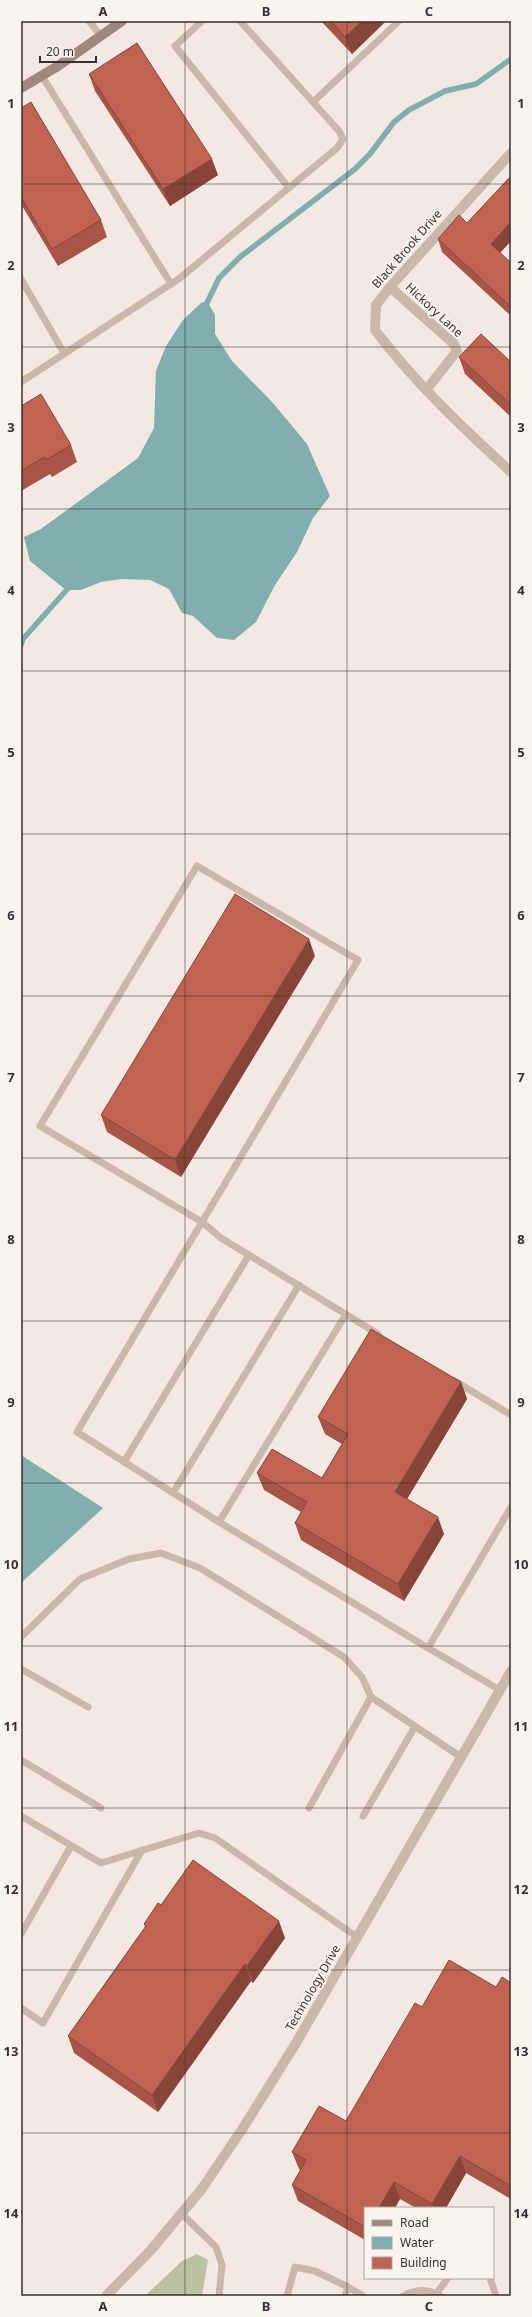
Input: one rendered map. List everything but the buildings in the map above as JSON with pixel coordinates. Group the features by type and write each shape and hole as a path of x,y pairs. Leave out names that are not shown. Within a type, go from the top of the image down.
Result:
{"main road":[{"path":"21,88 42,76 122,21"}],"street":[{"name":"Black Brook Drive","path":"511,153 390,286 376,305 375,330 399,361 455,421 511,472"},
{"name":"Hickory Lane","path":"390,286 454,344 457,351 426,390"},
{"name":"Technology Drive","path":"106,2296 150,2251 182,2214 201,2190 243,2128 296,2043 511,1671"}],"lane":[{"path":"89,21 101,36"},
{"path":"202,21 175,46 289,188"},
{"path":"21,382 171,284 337,148 343,139 339,131 240,21"},
{"path":"313,102 399,21"},
{"path":"42,76 171,284"},
{"path":"21,279 64,353"},
{"path":"385,1338 221,1238 202,1222 40,1126 197,866 358,960 202,1222 77,1432 219,1522 500,1690"},
{"path":"124,1462 250,1255"},
{"path":"173,1493 298,1286"},
{"path":"219,1522 346,1314"},
{"path":"445,1375 511,1415"},
{"path":"428,1648 511,1507"},
{"path":"21,1637 80,1579 129,1559 161,1553 200,1568 344,1657 362,1677 371,1697 414,1728 461,1757"},
{"path":"21,1669 88,1707"},
{"path":"309,1808 371,1697"},
{"path":"363,1816 414,1728"},
{"path":"21,1760 101,1808"},
{"path":"21,1816 101,1863 199,1833 215,1838 357,1937"},
{"path":"21,1934 71,1846"},
{"path":"21,2008 43,2023 142,1850"},
{"path":"182,2214 216,2248 222,2265 219,2296"},
{"path":"287,2296 295,2267 315,2271 363,2296"},
{"path":"403,2296 421,2290 438,2295 447,2279"},
{"path":"490,2279 496,2296"},
{"path":"345,2296 348,2287"}],"green space":[{"path":"197,2254 208,2260 202,2296 145,2296 182,2261"}],"water":[{"path":"207,301 215,315 215,334 232,361 273,403 307,444 330,496 313,518 297,552 275,585 256,622 234,640 217,638 193,616 182,613 169,589 150,580 121,579 101,582 81,590 66,590 30,561 24,537 41,529 138,458 154,428 156,371 166,346 183,320 201,303"},
{"path":"21,1455 103,1508 21,1583"}],"waterway":[{"path":"205,307 219,278 240,257 355,169 370,154 394,122 409,110 445,91 476,84 511,59"},
{"path":"21,645 23,639 70,586"}]}
